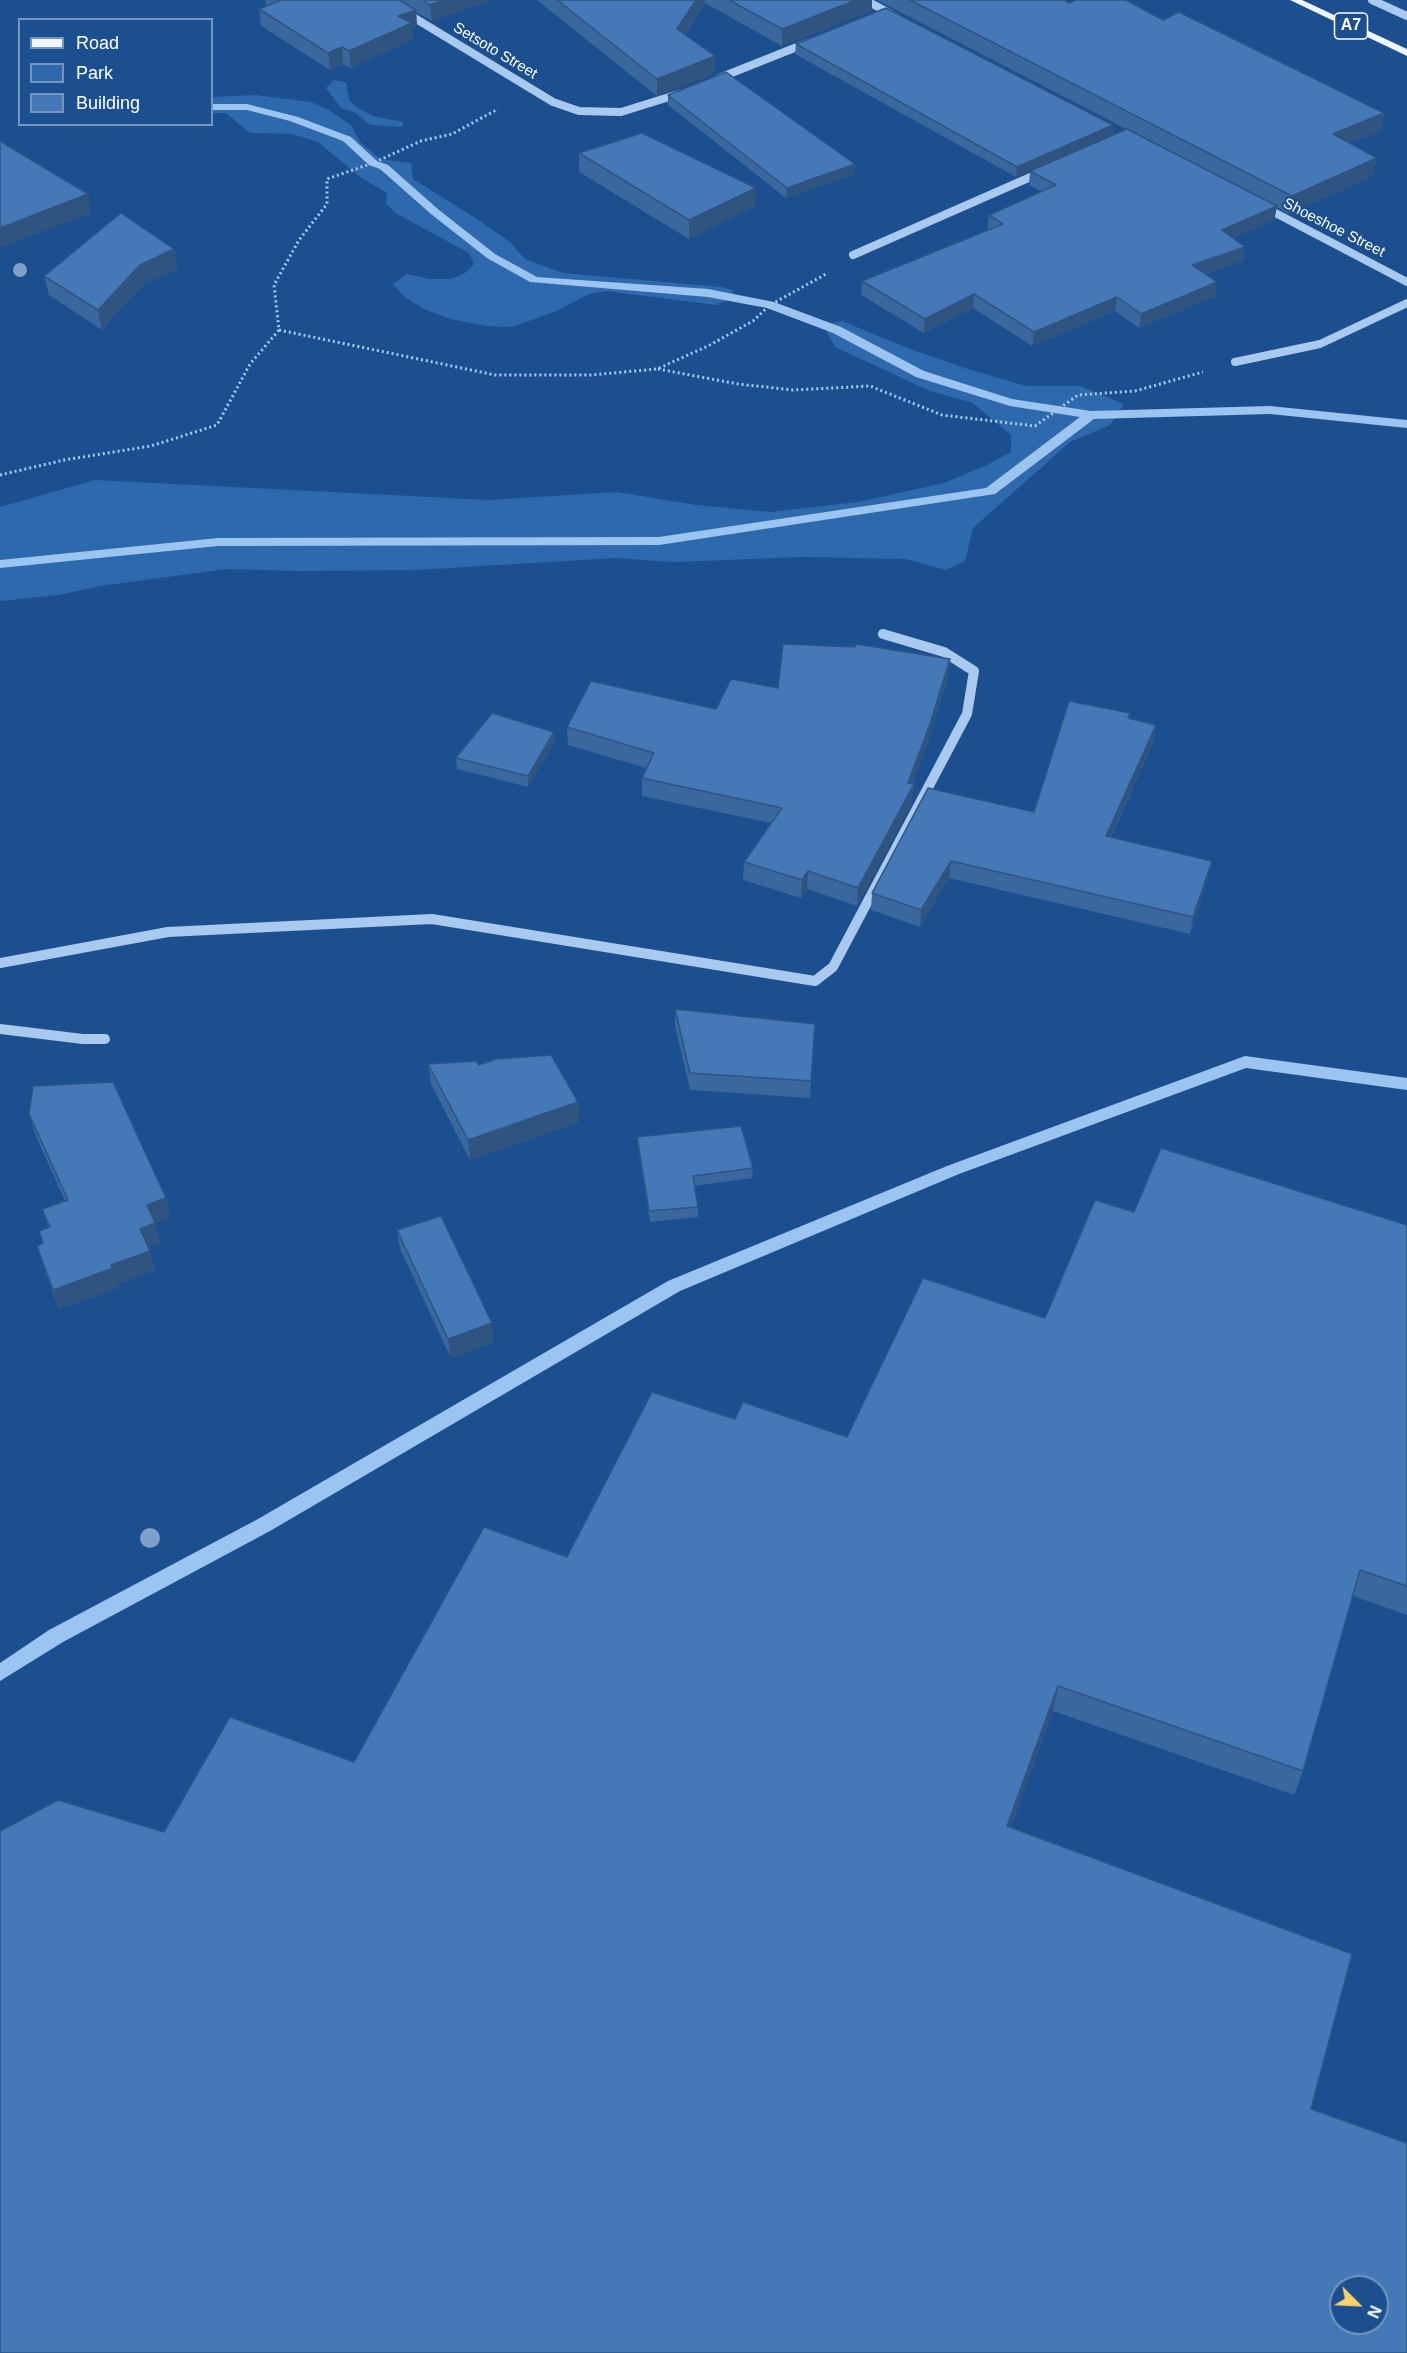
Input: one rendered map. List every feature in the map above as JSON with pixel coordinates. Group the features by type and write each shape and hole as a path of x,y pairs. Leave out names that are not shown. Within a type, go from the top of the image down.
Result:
{"main road":[{"name":"A7","path":"1295,0 1407,53"}],"street":[{"name":"Setsoto Street","path":"386,0 553,102 595,113 621,112 686,91"},
{"path":"865,0 896,16"},
{"path":"1372,0 1407,16"},
{"path":"875,15 886,11"},
{"path":"707,83 813,41"},
{"path":"853,255 1049,170"},
{"name":"Shoeshoe Street","path":"1257,204 1407,282"},
{"path":"1235,362 1320,344 1407,303"},
{"path":"0,963 168,932 432,919 815,981 833,967 967,714 974,671 944,652 883,634"},
{"path":"0,1029 105,1040"}],"path":[{"path":"0,475 64,460 151,446 218,425 250,364 279,330 274,285 299,240 327,204 327,179 373,163 421,141 452,134 532,90"},
{"path":"657,369 708,346 753,321 770,305 835,270 853,255"},
{"path":"279,330 495,375 591,375 657,369 738,384 793,390 870,386 942,415 1035,426 1078,395 1135,391 1235,362"}],"green space":[{"path":"334,80 346,82 349,100 358,108 373,116 403,122 403,127 370,125 356,113 341,108 326,88"},
{"path":"256,95 311,102 329,110 351,125 360,142 380,159 411,163 413,179 510,242 525,259 563,273 721,287 733,290 734,298 716,305 605,291 589,294 557,311 512,327 486,326 450,319 424,309 406,298 393,284 407,274 430,279 451,279 465,273 474,264 469,253 395,213 386,203 387,193 360,177 318,142 292,134 250,133 226,113 213,113 213,97"},
{"path":"842,321 910,349 968,369 1026,386 1080,386 1124,404 1110,425 1070,442 973,528 965,561 946,570 905,559 803,557 674,562 614,558 417,570 227,569 100,586 59,595 0,601 0,507 95,480 489,500 617,492 696,505 770,512 858,502 944,483 1011,452 1011,435 973,403 930,391 835,347 823,325"}],"building":[{"path":"278,0 399,0 416,10 398,16 412,23 349,51 342,47 328,53 259,9"},
{"path":"423,0 444,0 430,5"},
{"path":"557,0 696,0 677,29 715,56 657,79"},
{"path":"729,0 856,0 782,29"},
{"path":"910,0 1064,0 1069,3 1076,0 1126,0 1163,20 1179,12 1384,113 1333,134 1377,158 1292,196"},
{"path":"886,8 1113,125 1017,167 796,44"},
{"path":"726,72 855,164 787,188 668,95"},
{"path":"1127,129 1277,206 1222,230 1245,247 1192,265 1217,282 1141,314 1117,297 1034,332 974,294 925,319 862,281 1003,224 989,215 1056,185 1030,171"},
{"path":"642,133 756,188 689,220 579,153"},
{"path":"0,141 88,194 0,228"},
{"path":"121,213 174,249 140,265 98,310 44,276"},
{"path":"783,644 855,647 856,644 950,659 930,724 908,783 914,784 858,888 808,871 802,880 744,862 782,808 642,778 654,753 567,727 591,681 716,709 731,679 778,688"},
{"path":"1069,701 1130,713 1128,718 1156,725 1106,836 1212,861 1193,917 951,861 921,910 872,893 928,788 1034,812"},
{"path":"492,713 554,732 528,776 456,758"},
{"path":"675,1009 815,1024 811,1081 690,1073"},
{"path":"551,1055 578,1102 468,1140 428,1064 476,1061 479,1065 496,1059"},
{"path":"113,1082 166,1198 147,1205 155,1223 140,1229 150,1251 111,1265 113,1268 53,1290 37,1246 43,1243 39,1231 50,1227 42,1209 68,1200 29,1114 33,1086"},
{"path":"741,1126 753,1168 693,1176 698,1207 649,1211 637,1137"},
{"path":"1161,1148 1407,1225 1407,1586 1360,1570 1303,1771 1058,1686 1007,1826 1352,1954 1311,2109 1407,2143 1407,2353 0,2353 0,1831 58,1800 164,1832 230,1717 354,1762 484,1527 567,1557 652,1392 735,1419 743,1402 847,1437 923,1278 1045,1318 1095,1200 1134,1212"},
{"path":"441,1216 492,1323 448,1339 397,1230"}],"waterway":[{"path":"213,107 247,107 294,119 347,139 373,163 384,167 435,212 491,256 534,280 708,293 770,305 837,330 920,374 1010,402 1091,415"},
{"path":"1091,415 1270,410 1407,424"},
{"path":"0,564 218,542 659,541 990,491 1091,415"},
{"path":"0,1673 56,1636 264,1525 674,1286 953,1170 1245,1062 1407,1084"}]}
